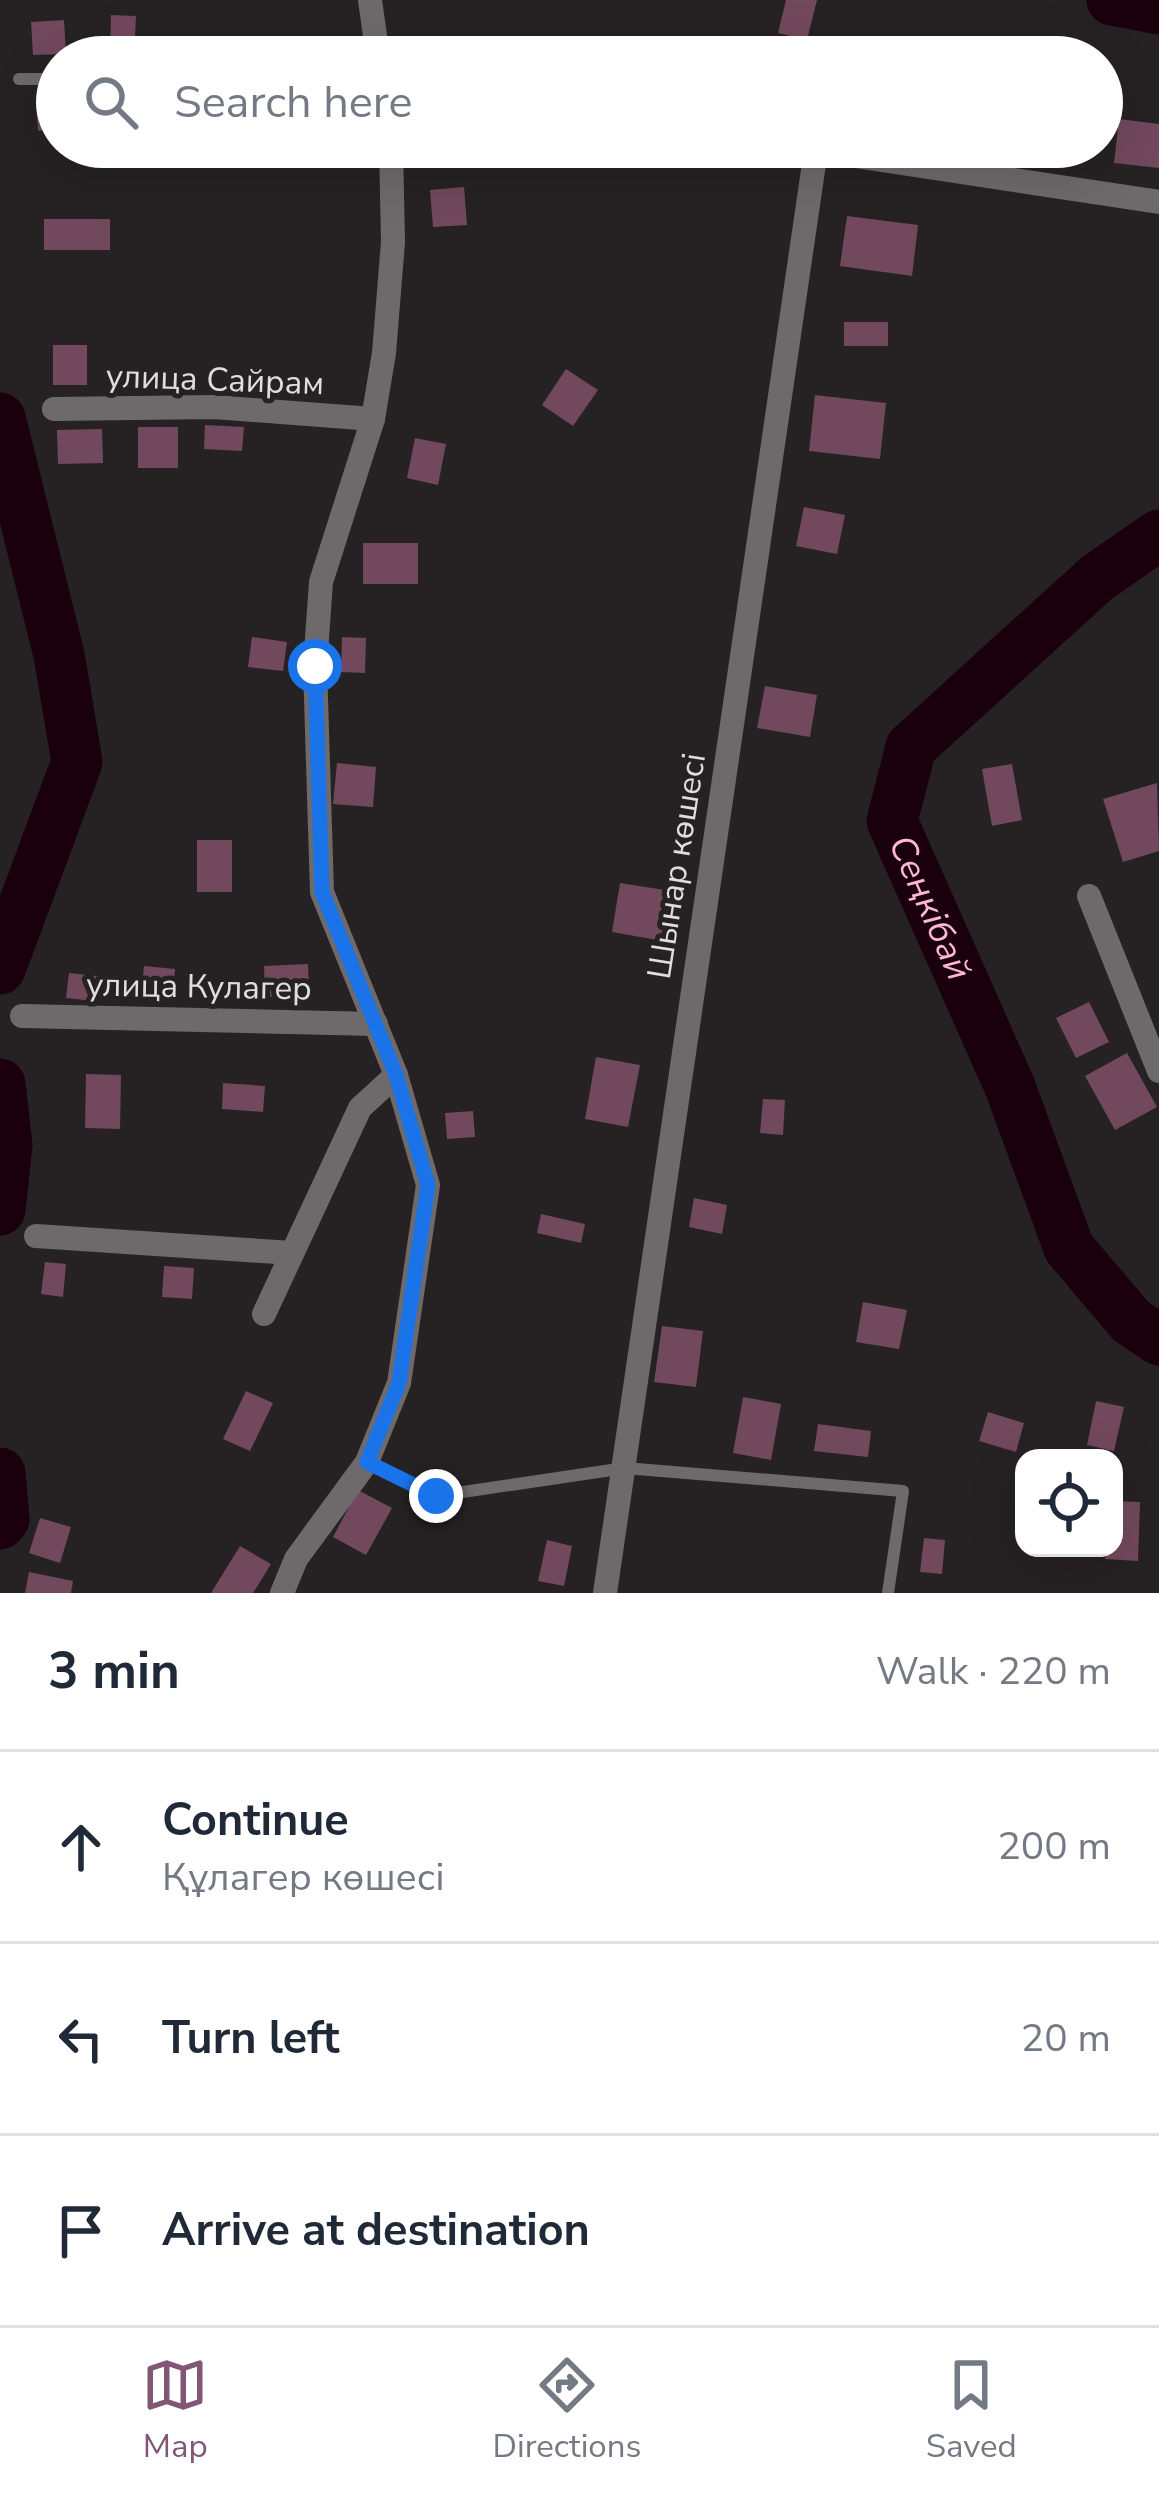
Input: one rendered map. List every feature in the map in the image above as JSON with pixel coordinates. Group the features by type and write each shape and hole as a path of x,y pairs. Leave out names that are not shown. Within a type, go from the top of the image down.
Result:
{"street":[{"path":"370,0 374,36"},
{"path":"282,1593 296,1559 367,1462 399,1383 428,1185 396,1075 322,892 315,666 321,582 373,419 393,242 391,168"},
{"name":"Шынар көшесі","path":"604,1593 707,872 738,688 803,168"},
{"path":"937,168 1159,202"},
{"name":"улица Сайрам","path":"54,409 214,407 373,419"},
{"path":"1089,896 1159,1071"},
{"name":"улица Кулагер","path":"22,1016 376,1024"},
{"path":"264,1314 360,1108 396,1075"},
{"path":"36,1237 292,1253"}],"lane":[{"path":"19,80 36,80"},
{"path":"367,1462 436,1496 625,1468 903,1491 888,1593"}],"building":[{"path":"786,0 817,0 808,36 778,33"},
{"path":"111,15 136,16 135,36 110,36"},
{"path":"64,20 65,36 36,36 33,55 31,22"},
{"path":"1123,120 1159,124 1159,168 1123,164"},
{"path":"464,187 467,225 433,227 430,190"},
{"path":"847,216 918,225 912,276 840,266"},
{"path":"44,219 110,219 110,250 44,250"},
{"path":"844,322 888,322 888,346 844,346"},
{"path":"53,345 87,345 87,385 53,385"},
{"path":"566,369 598,390 573,426 542,405"},
{"path":"815,395 886,403 880,459 809,451"},
{"path":"205,425 244,427 242,451 204,449"},
{"path":"138,427 178,427 178,468 138,468"},
{"path":"102,429 103,463 58,464 57,430"},
{"path":"415,438 446,444 438,485 407,478"},
{"path":"804,507 845,515 837,554 796,546"},
{"path":"363,543 418,543 418,584 363,584"},
{"path":"252,637 287,642 283,671 248,667"},
{"path":"342,637 366,638 365,673 341,672"},
{"path":"765,686 817,695 810,737 757,728"},
{"path":"337,763 376,767 373,807 333,804"},
{"path":"1012,764 1022,820 992,826 982,769"},
{"path":"1157,783 1159,851 1123,862 1103,799"},
{"path":"197,840 232,840 232,892 197,892"},
{"path":"620,883 671,891 663,941 612,932"},
{"path":"308,964 309,995 265,997 264,966"},
{"path":"144,966 175,969 173,997 141,994"},
{"path":"69,973 97,976 94,1001 66,998"},
{"path":"1089,1002 1109,1042 1076,1058 1056,1018"},
{"path":"1127,1053 1157,1107 1115,1130 1085,1076"},
{"path":"596,1057 640,1065 628,1127 585,1119"},
{"path":"86,1074 121,1075 120,1129 85,1128"},
{"path":"223,1083 265,1086 263,1112 222,1109"},
{"path":"763,1099 785,1100 783,1135 760,1133"},
{"path":"473,1111 475,1137 447,1139 445,1113"},
{"path":"694,1198 727,1205 722,1234 689,1227"},
{"path":"541,1214 585,1224 581,1243 537,1233"},
{"path":"45,1262 66,1264 63,1297 41,1294"},
{"path":"164,1266 194,1268 192,1299 162,1297"},
{"path":"863,1302 907,1310 899,1349 856,1342"},
{"path":"662,1326 703,1331 696,1387 654,1382"},
{"path":"246,1391 273,1403 250,1451 223,1439"},
{"path":"743,1397 781,1404 771,1460 733,1453"},
{"path":"1096,1401 1124,1407 1114,1449 1087,1445"},
{"path":"988,1412 1024,1423 1015,1452 979,1441"},
{"path":"818,1424 871,1431 868,1457 814,1451"},
{"path":"358,1490 392,1508 366,1555 333,1537"},
{"path":"1123,1501 1140,1502 1138,1561 1105,1559 1123,1557"},
{"path":"40,1518 71,1527 60,1563 29,1553"},
{"path":"924,1538 945,1540 942,1574 920,1572"},
{"path":"547,1540 572,1546 564,1586 538,1581"},
{"path":"240,1546 271,1564 253,1593 211,1593"},
{"path":"29,1572 73,1581 71,1593 25,1593"}],"waterway":[{"name":"Сеңкібай","path":"1112,0 1159,9"},
{"path":"0,418 59,655 77,762 0,969"},
{"name":"Сеңкібай","path":"1159,535 1097,578 911,747 892,821 1010,1087 1069,1248 1131,1321 1159,1340"},
{"path":"0,1084 7,1145 0,1210"},
{"path":"0,1473 4,1519 0,1524"}],"route":[{"path":"315,666 322,892 396,1075 428,1185 399,1383 367,1462 436,1496"}]}
